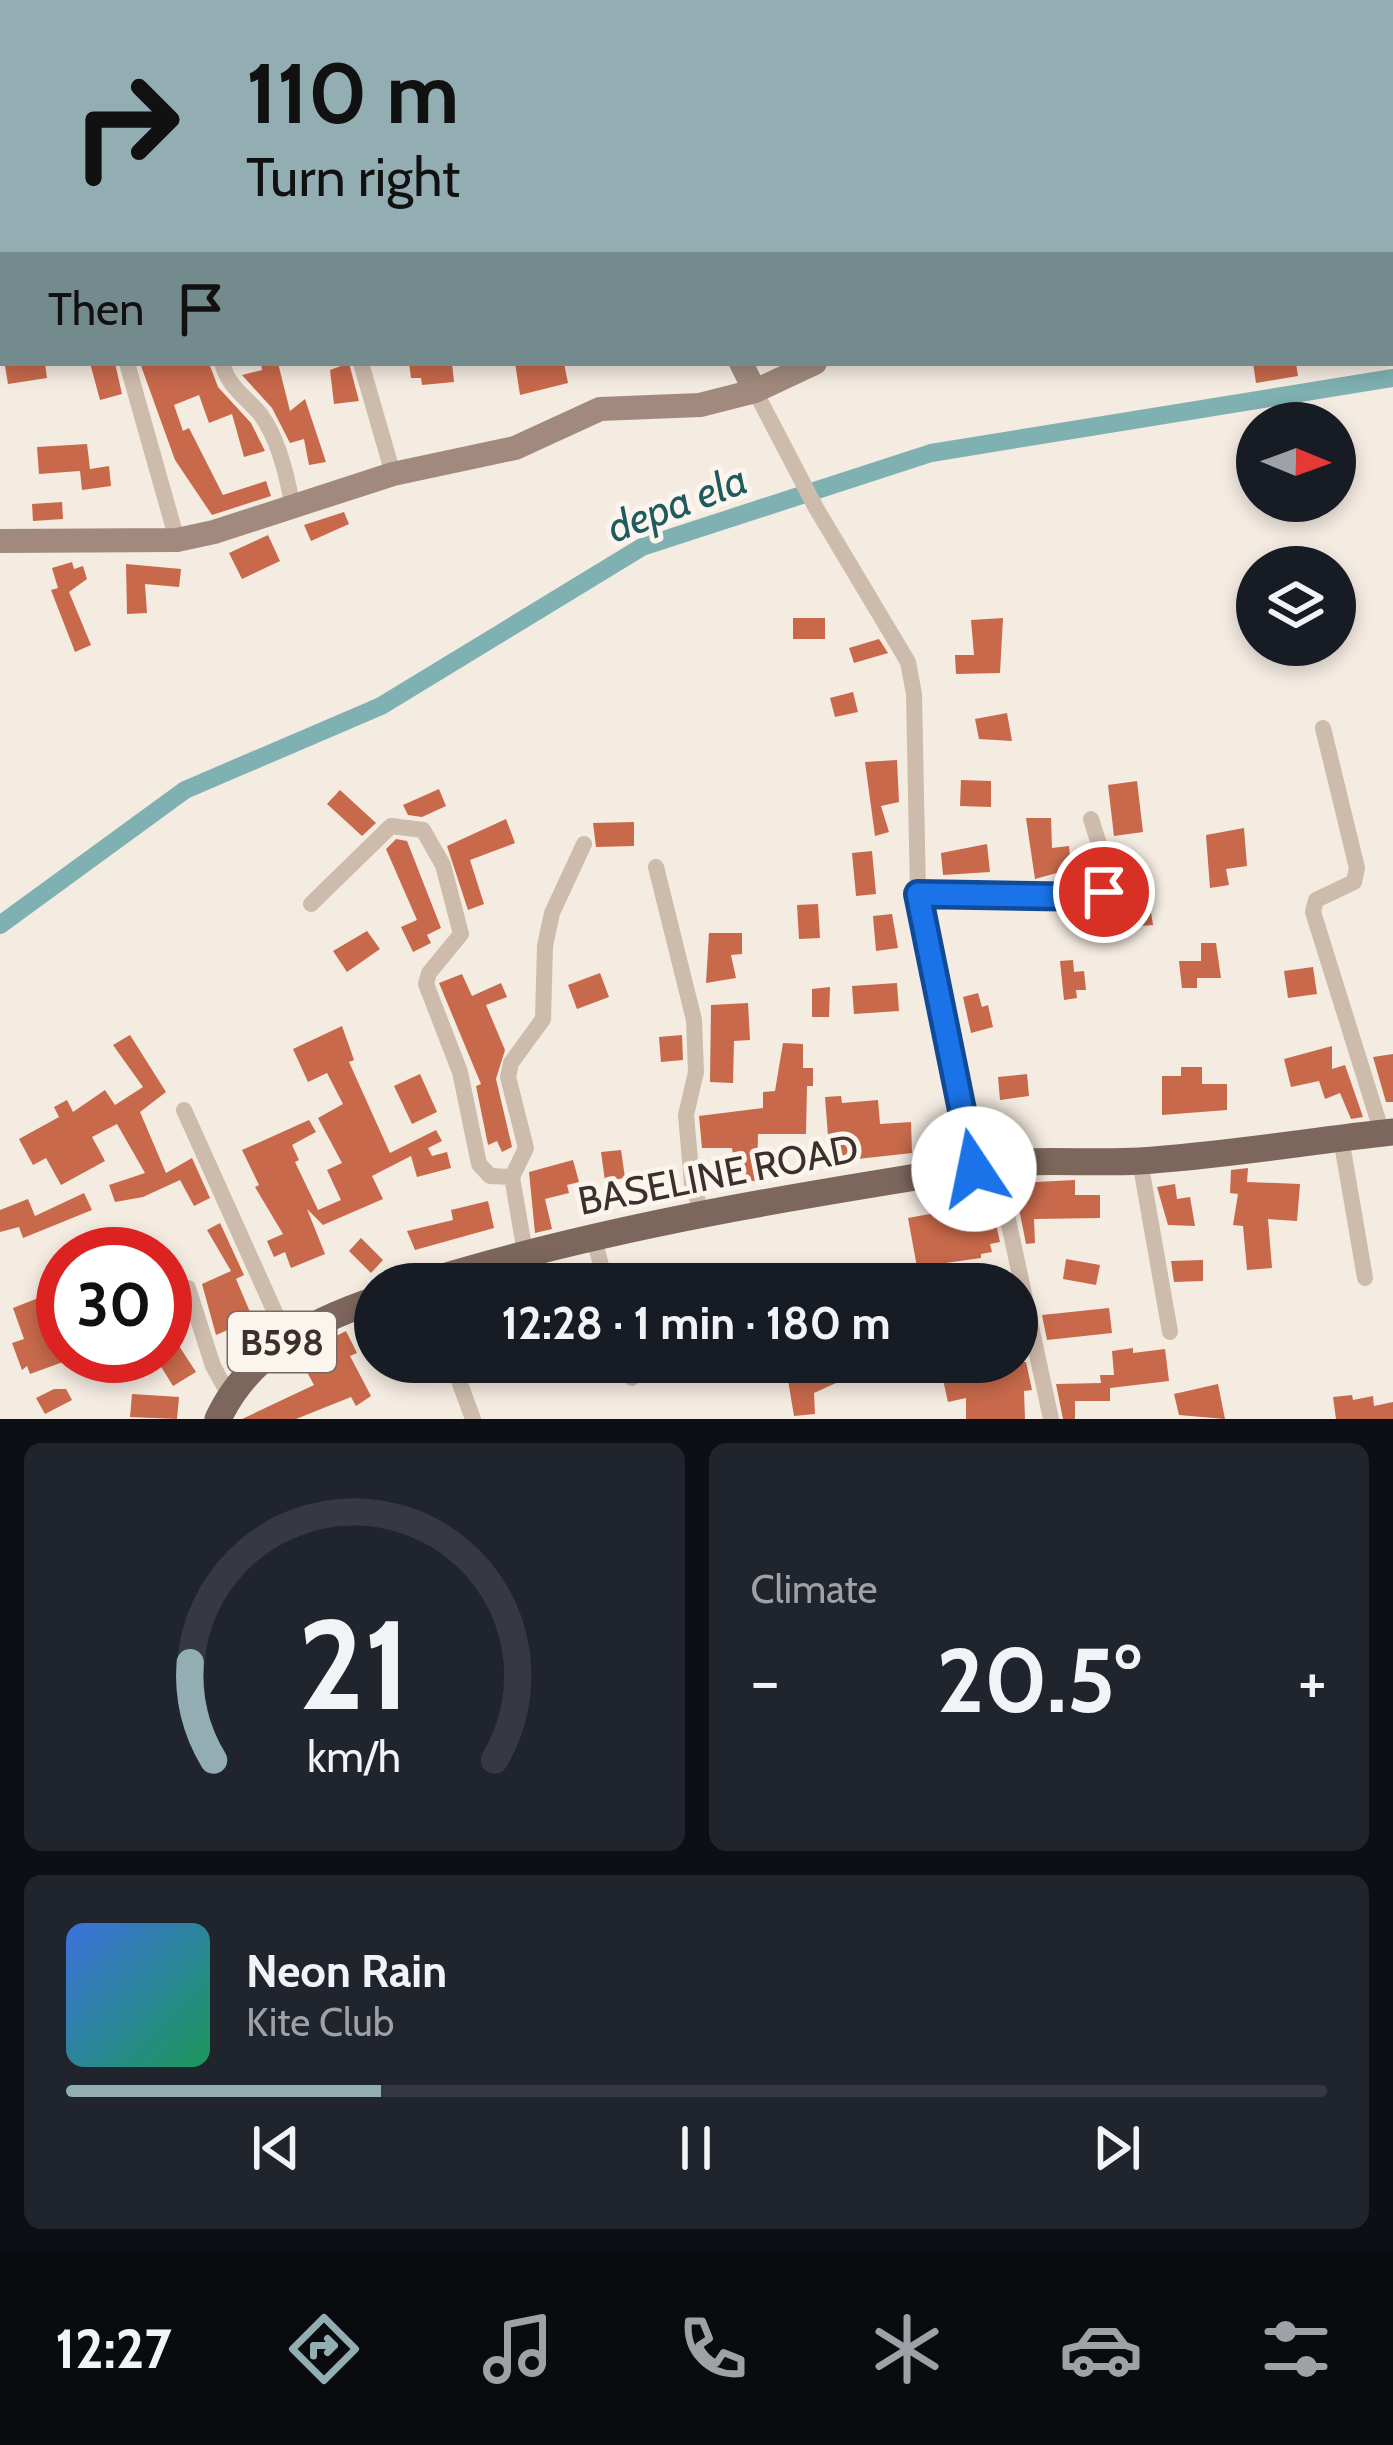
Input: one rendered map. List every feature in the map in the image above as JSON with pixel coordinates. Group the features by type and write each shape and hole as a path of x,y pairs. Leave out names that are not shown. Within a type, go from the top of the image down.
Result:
{"main road":[{"name":"BASELINE ROAD","path":"491,1263 702,1214 985,1167 1140,1161 1387,1132"},
{"name":"B598","path":"224,1407 251,1366 287,1339 354,1309"}],"street":[{"path":"128,366 177,539"},
{"path":"223,366 239,398 258,410 272,434 292,505"},
{"path":"362,366 393,474"},
{"path":"742,366 816,508 908,662 914,694 918,894 1051,1419"},
{"path":"0,541 177,539 393,474 515,448 600,409 700,404 754,391 808,366"},
{"path":"1323,728 1357,868 1354,882 1316,900 1313,912 1387,1132"},
{"path":"918,894 1095,897 1104,892 1106,862 1091,820"},
{"path":"311,904 391,826 423,830 443,865 461,934 429,973 426,984 460,1072 479,1164 498,1179 512,1177"},
{"path":"525,1253 512,1177 526,1148 511,1095 511,1063 543,1019 545,946 552,913 584,844"},
{"path":"656,867 694,1020 696,1072 686,1115 692,1183 702,1214"},
{"path":"184,1110 287,1339"},
{"path":"1341,1138 1366,1278"},
{"path":"1140,1161 1169,1332"},
{"path":"594,1238 601,1263"},
{"path":"192,1300 224,1407"},
{"path":"460,1383 473,1419"}],"building":[{"path":"5,366 45,366 47,378 8,384"},
{"path":"91,366 116,366 122,394 100,400"},
{"path":"141,366 210,366 218,387 251,423 265,451 244,457 232,414 209,423 199,395 174,405 183,431 189,428 223,495 266,481 271,496 212,515 175,460"},
{"path":"261,366 279,366 290,411 305,399 326,462 309,465 304,439 290,443 272,408 242,375 262,370"},
{"path":"350,366 359,401 334,404 330,370"},
{"path":"409,366 452,366 454,382 422,385 421,378 411,378"},
{"path":"515,366 565,366 568,383 520,395"},
{"path":"1253,366 1296,366 1298,376 1256,383"},
{"path":"87,444 90,469 109,466 111,486 82,490 80,471 39,474 37,447"},
{"path":"62,502 63,519 33,521 32,504"},
{"path":"344,512 349,524 311,541 304,525"},
{"path":"268,535 280,561 242,579 229,553"},
{"path":"72,562 74,569 83,566 87,579 69,592 91,645 75,652 51,590 58,588 52,568"},
{"path":"126,564 181,569 179,587 145,584 147,613 127,614"},
{"path":"793,618 825,618 825,639 793,639"},
{"path":"1003,618 1000,673 956,674 955,655 974,655 971,620"},
{"path":"879,639 888,653 854,663 849,648"},
{"path":"853,692 858,712 835,717 830,698"},
{"path":"1007,713 1012,741 979,739 975,719"},
{"path":"897,760 899,802 881,806 889,832 875,836 865,762"},
{"path":"961,780 991,781 991,807 960,806"},
{"path":"1137,781 1143,832 1114,836 1108,785"},
{"path":"439,789 446,806 422,817 408,815 403,805"},
{"path":"340,790 376,823 362,836 327,804"},
{"path":"1026,818 1051,818 1052,848 1069,846 1071,869 1035,879"},
{"path":"506,819 515,843 470,860 484,904 468,910 447,846"},
{"path":"634,822 634,846 596,847 593,823"},
{"path":"1244,828 1247,866 1226,869 1229,885 1210,888 1206,835"},
{"path":"396,839 407,841 441,928 427,935 431,943 413,952 401,927 417,920 386,849"},
{"path":"987,844 990,872 943,875 941,853"},
{"path":"872,851 876,894 856,896 852,853"},
{"path":"1149,899 1153,925 1099,929 1096,912"},
{"path":"818,904 820,938 799,939 797,905"},
{"path":"892,914 898,948 876,951 873,916"},
{"path":"367,931 380,949 347,972 333,951"},
{"path":"709,933 742,933 742,954 731,955 736,978 706,983"},
{"path":"1201,943 1216,943 1221,978 1197,978 1197,988 1182,988 1179,961 1201,961"},
{"path":"1073,960 1074,972 1084,971 1086,990 1076,990 1077,998 1064,1000 1060,961"},
{"path":"1313,967 1317,994 1288,998 1284,971"},
{"path":"600,973 609,997 577,1009 568,985"},
{"path":"462,974 472,996 501,983 507,997 486,1005 505,1050 496,1079 512,1147 502,1152 497,1141 488,1145 476,1086 481,1084 439,983"},
{"path":"897,983 899,1011 854,1014 852,986"},
{"path":"830,987 829,1017 812,1017 812,989"},
{"path":"978,993 982,1007 988,1005 993,1027 971,1033 963,997"},
{"path":"748,1003 750,1040 734,1041 733,1083 710,1082 711,1005"},
{"path":"342,1026 354,1060 349,1062 390,1153 436,1130 442,1141 428,1148 432,1156 447,1152 451,1168 417,1177 411,1156 372,1176 383,1199 323,1225 307,1209 325,1254 291,1268 285,1252 274,1257 267,1241 283,1234 255,1187 259,1185 242,1150 309,1120 316,1132 292,1145 299,1160 295,1162 318,1210 341,1200 327,1170 342,1163 318,1118 343,1104 327,1073 308,1082 293,1049"},
{"path":"130,1035 166,1092 140,1112 166,1173 192,1158 210,1198 194,1206 180,1180 143,1197 115,1202 109,1185 145,1173 117,1124 92,1137 105,1161 61,1185 46,1158 33,1165 19,1139 59,1117 54,1107 67,1100 73,1112 105,1090 115,1105 143,1087 113,1045"},
{"path":"682,1035 683,1060 661,1062 659,1037"},
{"path":"783,1043 803,1044 803,1068 813,1068 813,1086 807,1086 806,1134 758,1134 757,1181 736,1181 732,1148 702,1148 699,1116 763,1108 763,1092 775,1091"},
{"path":"1332,1046 1332,1069 1345,1065 1363,1117 1351,1119 1340,1093 1325,1099 1319,1081 1291,1087 1284,1059"},
{"path":"1393,1054 1393,1102 1386,1102 1373,1057"},
{"path":"1181,1067 1202,1067 1202,1084 1227,1084 1227,1110 1162,1115 1162,1076 1181,1076"},
{"path":"420,1074 437,1112 412,1124 394,1086"},
{"path":"1027,1074 1029,1096 1000,1100 998,1077"},
{"path":"841,1096 842,1103 878,1100 880,1124 911,1122 912,1153 830,1162 825,1097"},
{"path":"621,1150 625,1178 605,1181 601,1152"},
{"path":"573,1160 579,1182 567,1185 569,1193 545,1199 552,1229 535,1233 529,1172"},
{"path":"1248,1168 1247,1182 1300,1184 1297,1221 1268,1219 1272,1268 1247,1270 1243,1226 1233,1225 1238,1194 1230,1193 1231,1170"},
{"path":"1075,1180 1075,1195 1100,1195 1100,1218 1034,1219 1035,1243 1026,1244 1014,1183"},
{"path":"1175,1184 1177,1199 1190,1197 1195,1226 1168,1225 1157,1187"},
{"path":"84,1193 92,1210 50,1227 36,1227 36,1233 23,1238 19,1227 0,1232 0,1210 28,1199 35,1216"},
{"path":"488,1201 494,1228 415,1250 407,1231 453,1220 451,1210"},
{"path":"951,1210 954,1225 995,1219 1000,1242 990,1244 992,1252 981,1258 916,1263 908,1218"},
{"path":"220,1223 244,1275 236,1279 253,1319 216,1335 202,1284 231,1271 207,1230"},
{"path":"361,1238 383,1260 361,1263 349,1251"},
{"path":"1066,1259 1100,1265 1096,1285 1063,1279"},
{"path":"1203,1260 1203,1281 1174,1282 1171,1261"},
{"path":"36,1299 36,1372 30,1374 27,1366 22,1370 12,1343 24,1339 13,1308"},
{"path":"1109,1308 1112,1333 1047,1340 1042,1315"},
{"path":"346,1331 354,1347 350,1356 354,1383 364,1383 371,1396 356,1406 351,1397 296,1419 242,1419 314,1385 302,1363 330,1350 326,1341"},
{"path":"1133,1348 1133,1353 1165,1349 1169,1381 1110,1388 1110,1401 1075,1401 1075,1419 1063,1419 1056,1384 1101,1383 1100,1375 1114,1375 1112,1351"},
{"path":"788,1383 836,1383 814,1393 815,1414 794,1416"},
{"path":"944,1383 1030,1383 1032,1390 1024,1391 1025,1419 966,1419 966,1398 948,1402"},
{"path":"1218,1384 1225,1419 1179,1415 1174,1394"},
{"path":"66,1389 72,1400 45,1414 36,1398"},
{"path":"132,1394 179,1397 177,1419 130,1417"},
{"path":"1352,1395 1353,1400 1373,1396 1374,1406 1393,1402 1393,1419 1336,1419 1333,1397"}],"waterway":[{"name":"depa ela","path":"0,925 185,790 381,706 642,547 931,453 1393,378"}],"route":[{"path":"974,1169 918,894 1095,897 1104,892"}]}
